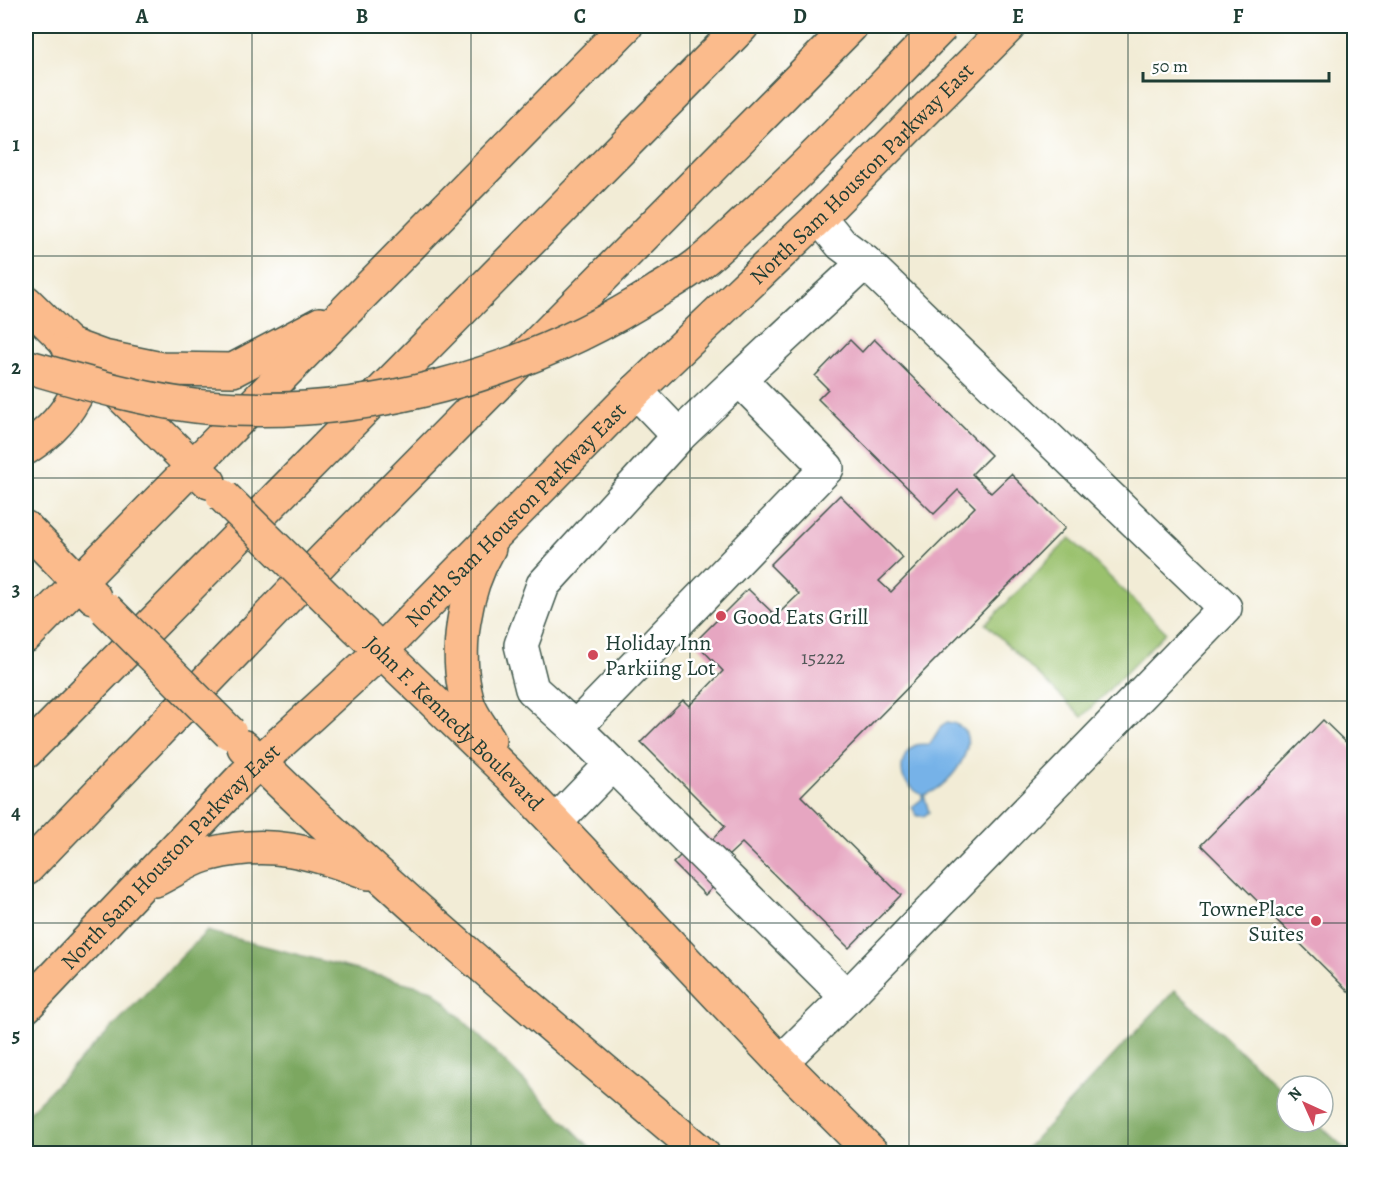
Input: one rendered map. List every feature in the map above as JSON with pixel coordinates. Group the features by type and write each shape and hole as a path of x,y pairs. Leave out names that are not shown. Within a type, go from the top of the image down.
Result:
{"main road":[{"path":"26,636 626,26"},
{"path":"26,752 741,26"},
{"path":"26,869 325,558 851,26"},
{"path":"26,366 128,392 204,407 264,408 385,398 448,386 498,368 565,342 633,307 701,262 795,177 942,26"},
{"name":"North Sam Houston Parkway East","path":"26,1006 134,890 259,762 381,651 636,391 819,217 1009,26"},
{"name":"John F. Kennedy Boulevard","path":"26,302 509,774 781,1062 873,1154"},
{"path":"67,344 103,357 161,369 233,370 350,307"},
{"path":"26,448 49,434 71,407 80,387 67,344"},
{"path":"502,526 478,568 462,630 462,660 467,702 509,774"},
{"path":"26,528 259,762 380,877 491,976 703,1154"},
{"path":"134,890 208,854 271,846 312,852 380,877"}],"lane":[{"path":"781,1062 1226,608 865,262 841,244 819,217"},
{"path":"847,997 612,764 532,689 521,645 543,585 680,436 865,262"},
{"path":"575,728 827,468 739,379"},
{"path":"636,391 680,436"},
{"path":"555,823 612,764"}],"green space":[{"path":"1070,538 1166,632 1082,717 986,624"},
{"path":"207,931 433,990 596,1153 26,1153 26,1115"},
{"path":"1175,990 1275,1084 1275,1134 1329,1134 1350,1153 1022,1153"}],"water":[{"path":"947,722 960,727 966,735 967,746 956,770 935,790 924,795 929,812 924,816 917,816 912,807 922,799 922,795 904,779 902,770 904,760 912,747 930,744 941,726"}],"building":[{"path":"874,339 991,455 972,474 991,493 1011,474 1065,528 801,796 901,895 849,948 742,843 728,856 736,865 705,895 673,863 704,832 712,840 725,826 641,742 683,700 689,706 723,671 695,642 748,589 776,616 799,594 770,565 840,495 903,558 879,581 891,592 975,507 958,490 934,514 818,399 828,389 815,376 850,340 862,352"},
{"name":"TownePlace Suites","path":"1323,720 1354,750 1354,997 1201,845"}],"place":[{"name":"Good Eats Grill","path":"721,616"},
{"name":"Holiday Inn Parkiing Lot","path":"593,655"},
{"name":"TownePlace Suites","path":"1316,921"}]}
